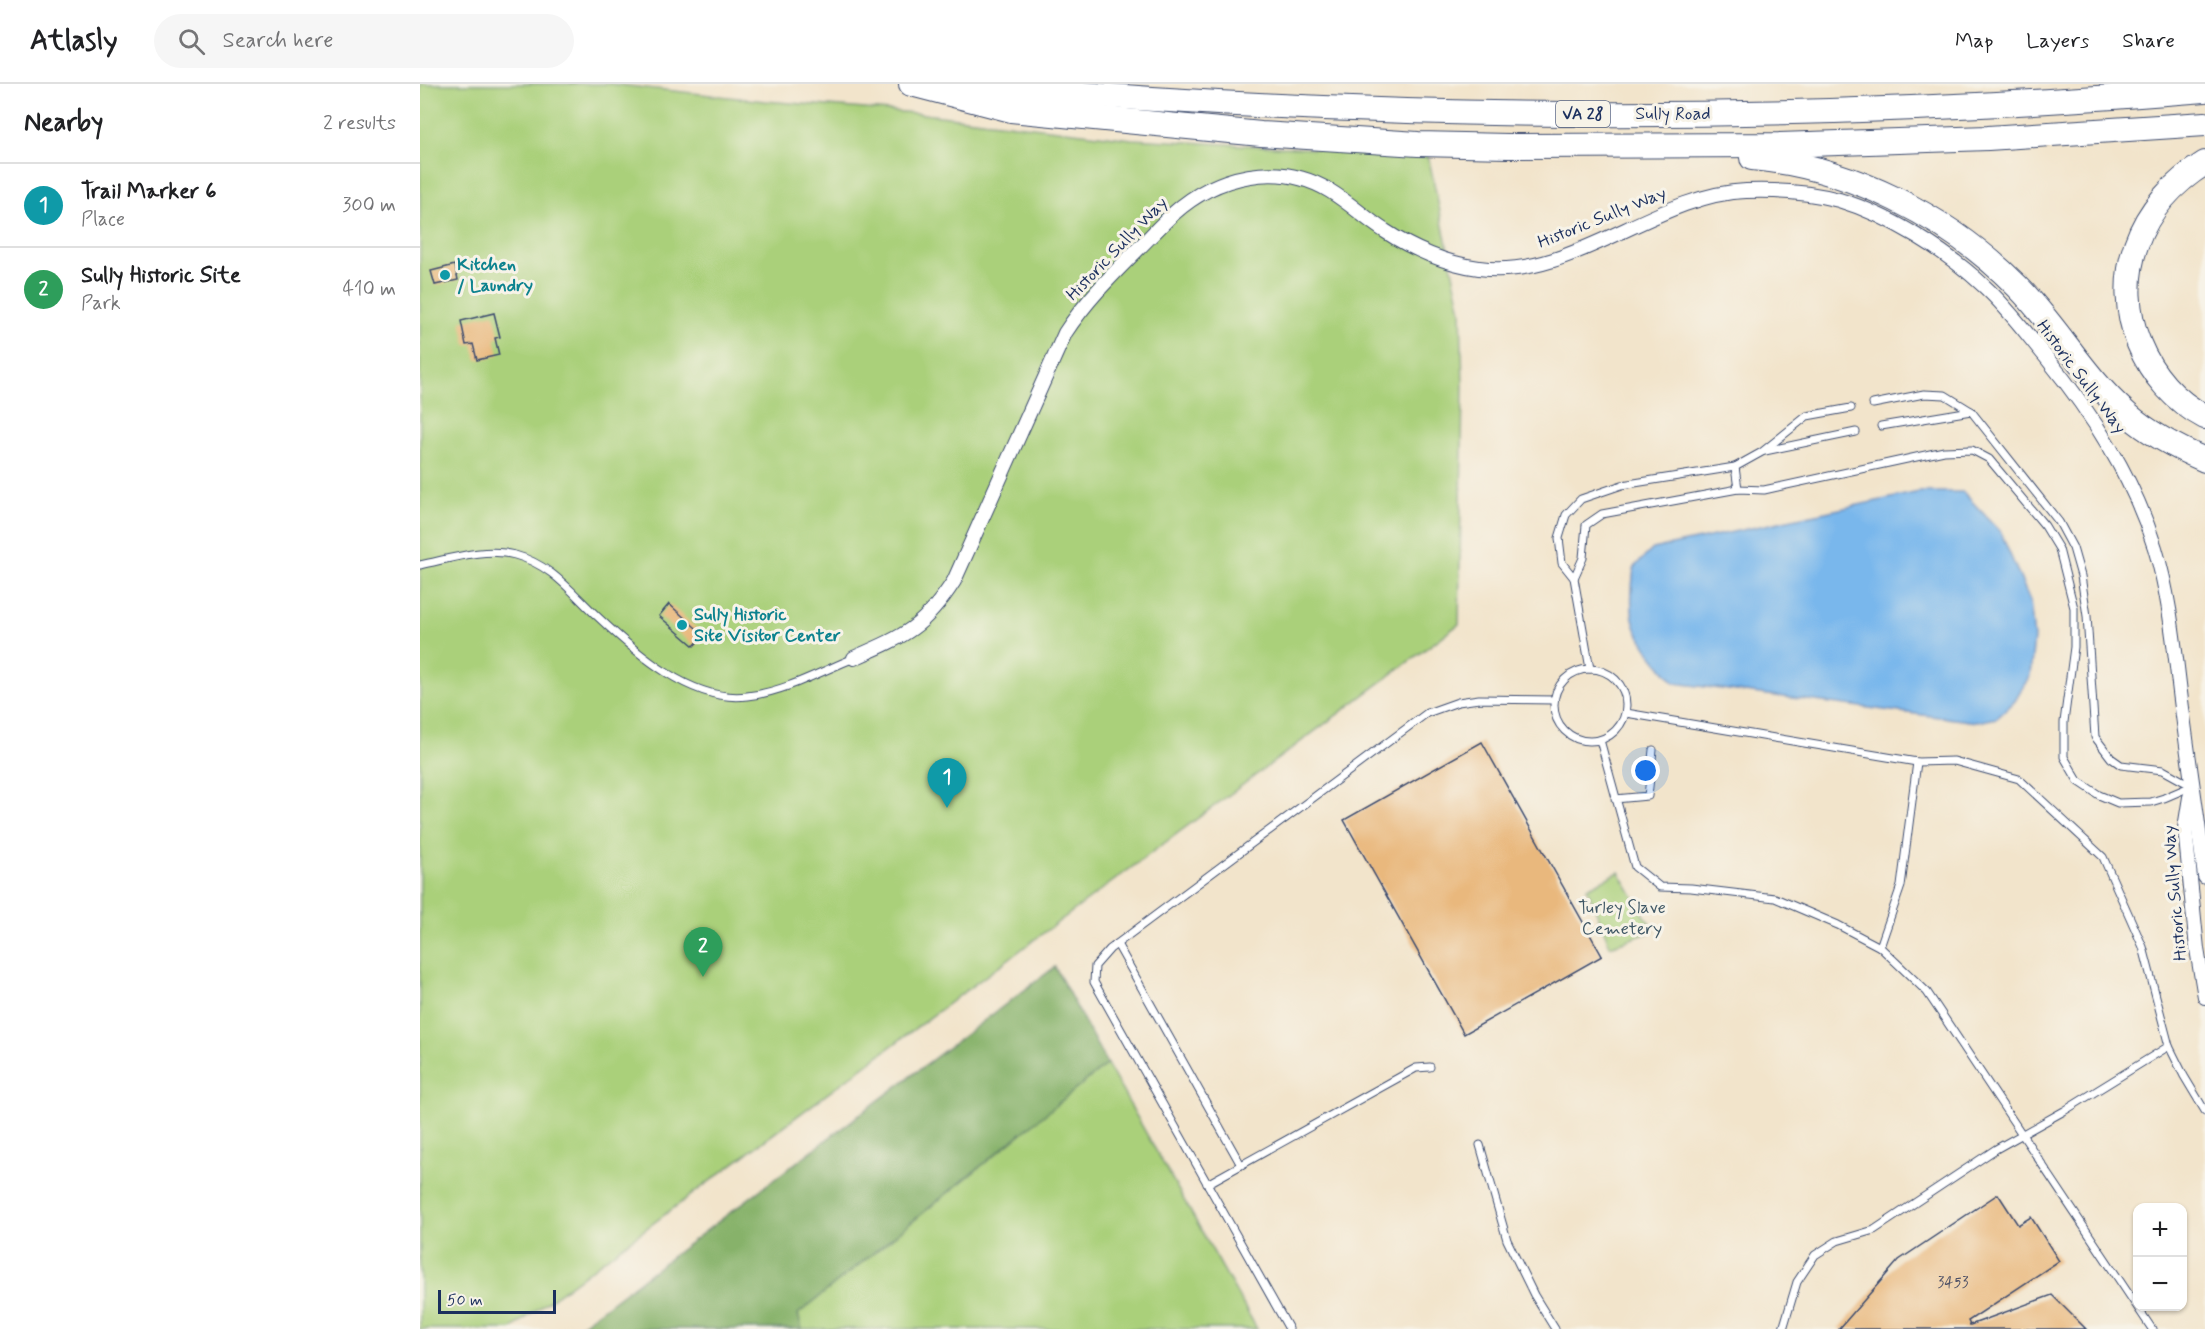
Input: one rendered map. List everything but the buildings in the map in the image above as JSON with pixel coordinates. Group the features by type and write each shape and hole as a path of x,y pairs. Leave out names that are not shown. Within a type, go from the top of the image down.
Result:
{"highway":[{"path":"911,84 1011,110 1261,134 1418,144 1648,147 1920,141 2205,124"},
{"name":"Sully Road","path":"962,84 1149,99 1308,108 1479,113 1650,114 1823,112 1949,107 2205,90"},
{"path":"1648,147 1699,155 1756,158 1805,166 1852,181 1924,216 1975,249 2017,286 2093,379 2126,413 2163,440 2205,460"},
{"path":"2205,163 2192,171 2165,195 2144,226 2132,260 2128,294 2133,327 2145,359 2166,388 2205,417"}],"street":[{"name":"Historic Sully Way","path":"854,658 913,629 937,607 954,581 1060,344 1078,314 1114,273 1175,212 1223,182 1262,174 1280,173 1297,177 1330,191 1384,231 1423,252 1465,265 1493,269 1534,265 1571,254 1696,200 1735,191 1779,191 1840,201 1862,209 1924,241 1956,263 2006,308 2085,407 2127,478 2154,546 2172,629 2195,786 2205,876"},
{"name":"Historic Sully Way","path":"2195,786 2185,828 2205,997"}],"lane":[{"path":"1874,404 1924,394 1945,395 1971,411 2058,522 2073,548 2081,576 2087,616 2095,737 2111,758 2121,765 2163,770 2195,786"},
{"path":"1590,669 1574,578 1562,563 1559,538 1566,515 1581,499 1622,485 1735,467 1762,452 1807,416 1851,408"},
{"path":"1881,426 1971,411"},
{"path":"1762,452 1856,432"},
{"path":"1574,578 1583,558 1586,525 1602,514 1738,489 1764,490 1944,451 1972,450 1989,459 2045,526 2059,549 2074,608 2074,647 2064,722 2064,757 2078,781 2099,795 2118,803 2151,802 2195,786"},
{"path":"1735,467 1738,489"},
{"path":"420,565 490,552 514,555 532,561 551,571 598,618 643,656 678,681 716,694 746,697 788,686 854,658"},
{"path":"1590,669 1600,670 1618,682 1626,702 1626,713 1617,730 1600,740 1588,742 1567,733 1559,724 1554,700 1563,682 1580,671 1590,669"},
{"path":"1289,1329 1094,982 1095,966 1117,944 1427,713 1458,702 1479,699 1554,700"},
{"path":"1626,713 1917,762 1954,761 2019,779 2103,857 2143,947 2169,1046 2205,1111"},
{"path":"1600,740 1635,867 1660,887 1691,888 1775,898 1838,925 1880,947 1926,992 2152,1329"},
{"path":"1616,799 1648,796 1653,750"},
{"path":"1880,947 1901,886 1917,762"},
{"path":"1117,944 1241,1165"},
{"path":"1783,1329 1797,1282 1815,1255 1837,1241 1874,1230 1996,1149 2064,1111 2169,1046"},
{"path":"1206,1184 1416,1068 1430,1068"},
{"path":"1480,1145 1507,1240 1534,1295 1555,1329"}],"green space":[{"path":"420,84 610,84 765,101 915,113 1132,139 1428,155 1461,311 1463,387 1459,624 511,1329 420,1329"},
{"name":"Turley Slave Cemetery","path":"1619,872 1654,931 1610,946 1587,888"},
{"path":"1055,967 1107,1064 798,1314 802,1329 576,1329"},
{"path":"1107,1064 1257,1329 802,1329 798,1314"}],"water":[{"path":"1919,492 1963,492 2000,531 2030,601 2034,638 2030,675 2015,701 1997,718 1977,722 1675,683 1654,658 1636,629 1632,607 1634,567 1653,549"}],"place":[{"name":"Kitchen / Laundry","path":"445,275"},
{"name":"Sully Historic Site Visitor Center","path":"682,625"},
{"name":"Trail Marker 6","path":"947,808"},
{"name":"Sully Historic Site","path":"703,977"}]}
